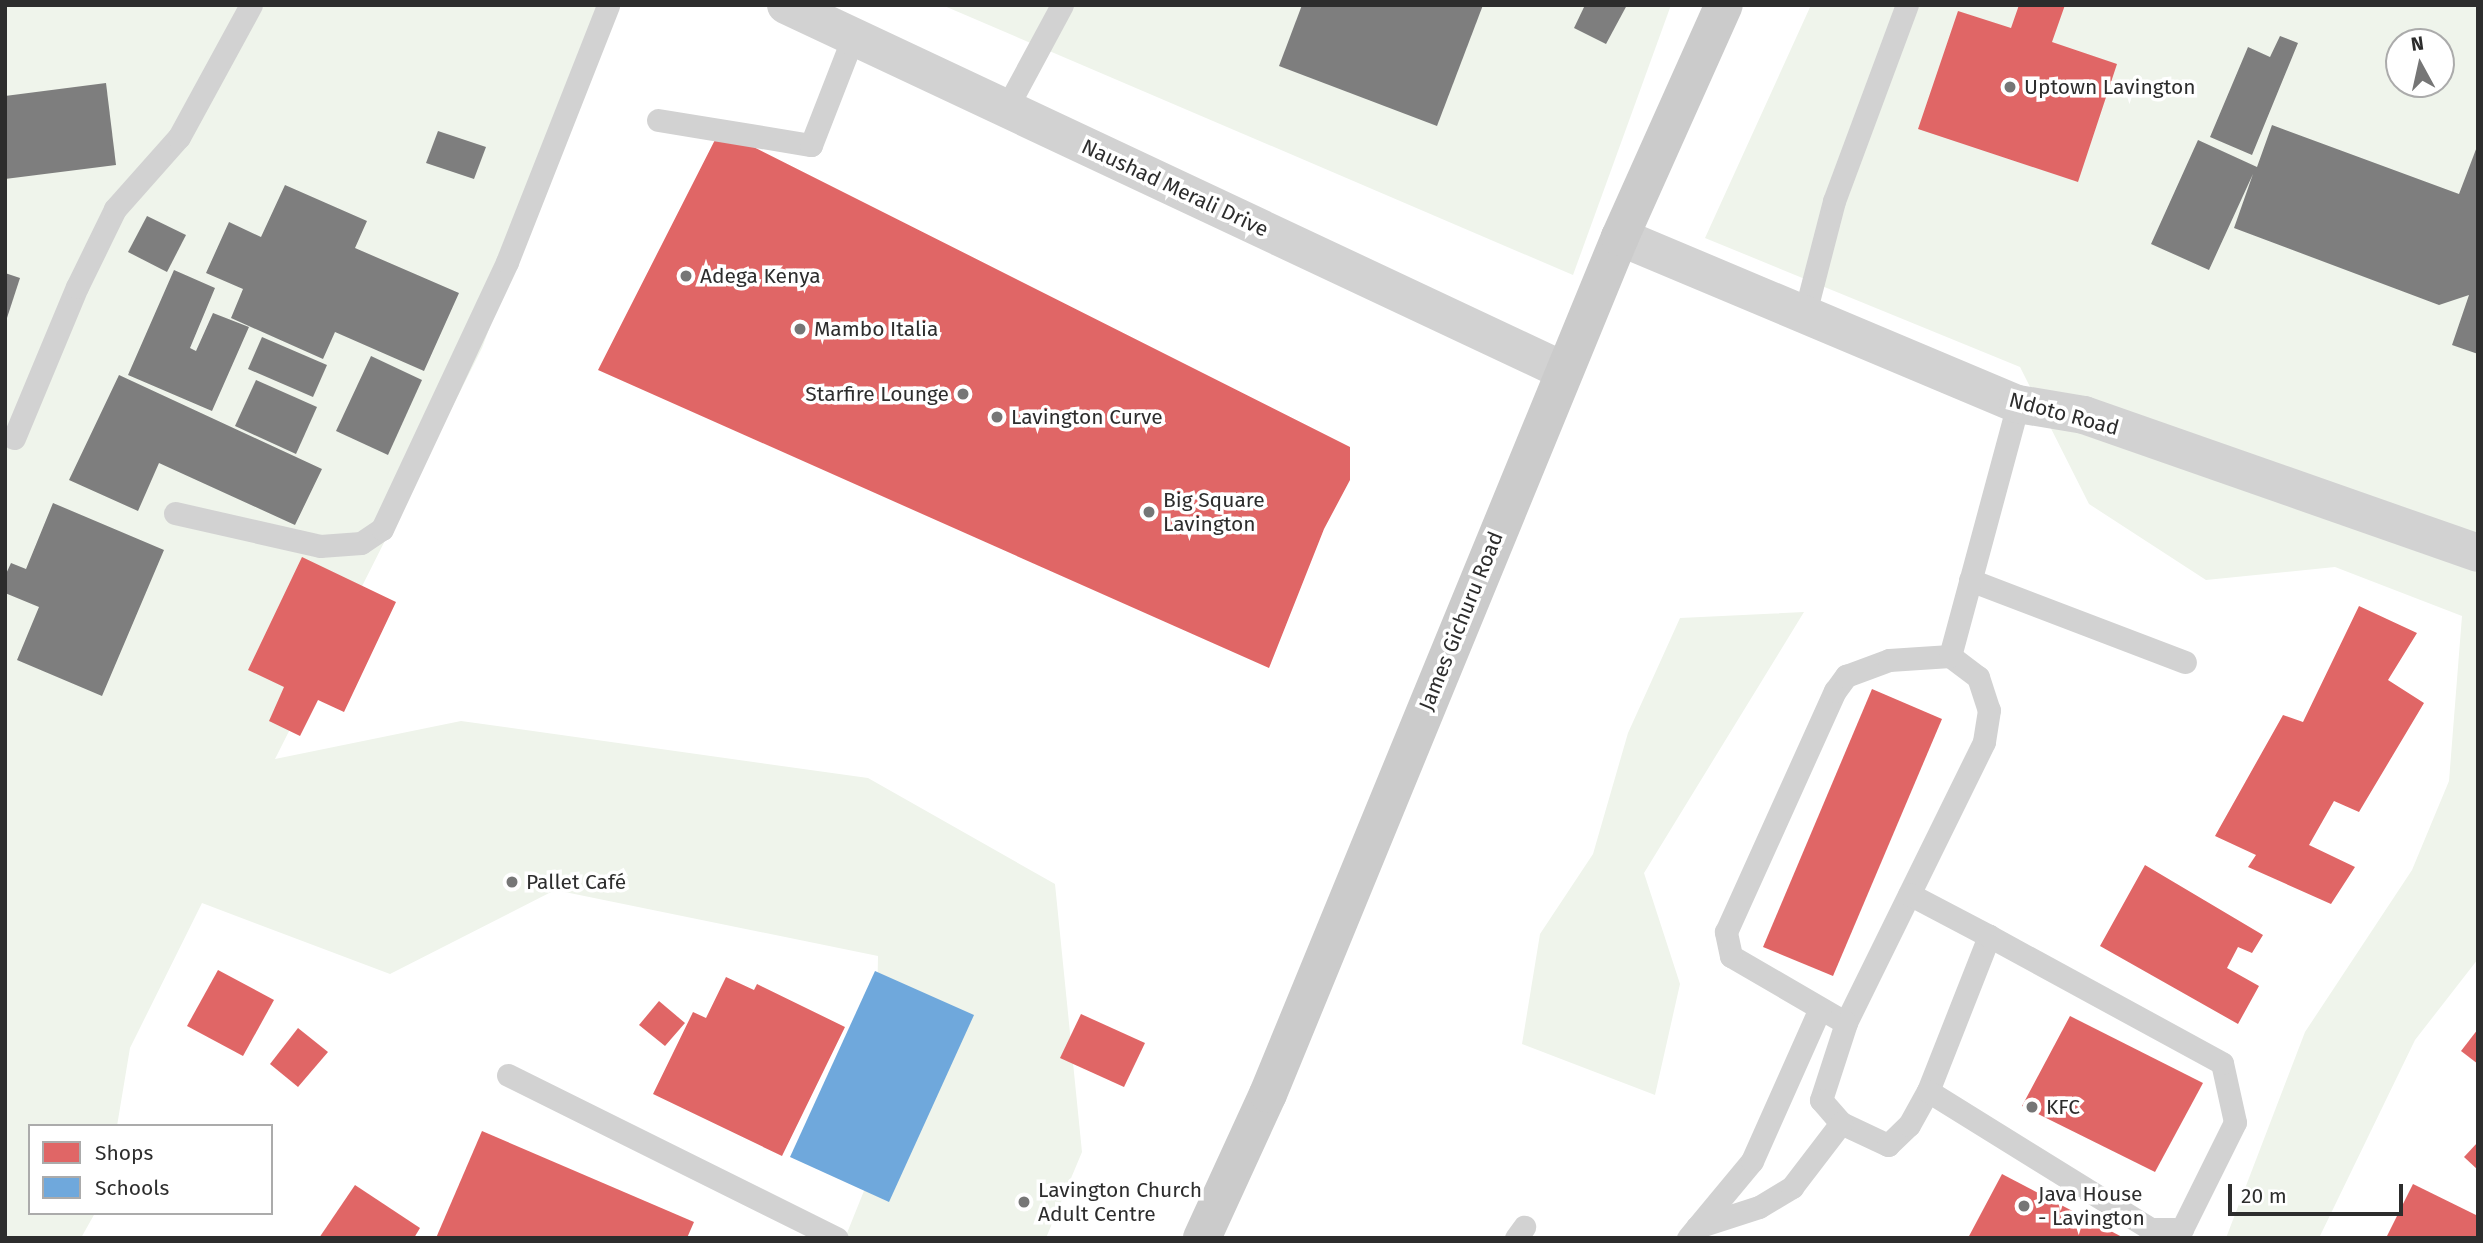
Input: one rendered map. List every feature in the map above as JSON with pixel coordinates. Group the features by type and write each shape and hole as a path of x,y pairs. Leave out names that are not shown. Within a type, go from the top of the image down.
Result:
{"main road":[{"name":"James Gichuru Road","path":"1202,1238 1268,1094 1619,237 1724,5"}],"street":[{"name":"Naushad Merali Drive","path":"786,5 1564,371"},
{"name":"Ndoto Road","path":"1619,237 1804,317 2018,404 2084,415 2478,553"}],"lane":[{"path":"14,438 77,287 115,209 178,137 251,5"},
{"path":"175,513 320,546 362,543 382,529 507,262 608,5"},
{"path":"1006,108 1062,5"},
{"path":"1804,317 1834,201 1907,5"},
{"path":"658,120 811,145 853,37"},
{"path":"1950,656 2018,404"},
{"path":"1970,580 2185,662"},
{"path":"1846,1023 1731,956 1726,932 1840,683 1846,676 1889,660 1950,656 1978,677 1989,710 1984,742 1846,1023 1821,1100 1841,1124 1888,1145 1909,1125 1928,1091 1989,936"},
{"path":"1909,894 2222,1063 2235,1122 2182,1229 2151,1229 1928,1091"},
{"path":"1692,1232 1752,1161 1820,1008"},
{"path":"508,1075 837,1238"},
{"path":"1692,1232 1759,1207 1792,1187 1841,1124"}],"shaded area":[{"path":"5,5 609,5 482,348 275,759 461,721 868,778 1055,884 1082,1152 1046,1238 845,1238 874,1166 878,956 555,890 390,974 202,903 130,1048 117,1124 28,1124 28,1215 94,1215 81,1238 5,1238"},
{"path":"942,5 1671,5 1573,275"},
{"path":"1811,5 2478,5 2478,959 2415,1040 2319,1238 2226,1238 2305,1032 2412,870 2449,781 2462,616 2335,567 2206,580 2089,504 2020,367 1705,238"},
{"path":"1804,612 1644,873 1680,984 1655,1095 1522,1044 1540,934 1593,854 1628,733 1680,618"}],"building: Shops":[{"path":"2019,5 2065,5 2052,42 2117,64 2078,182 1918,129 1958,11 2011,28"},
{"name":"Lavington Curve","path":"720,130 1350,447 1350,480 1324,529 1269,668 598,370"},
{"path":"302,557 396,602 344,712 318,700 300,736 269,721 284,687 248,670"},
{"path":"2359,606 2417,633 2388,680 2424,703 2359,812 2334,801 2309,845 2355,867 2331,904 2248,867 2256,855 2215,836 2283,715 2303,722"},
{"path":"1872,689 1942,719 1833,976 1763,947"},
{"path":"2145,865 2263,935 2252,953 2238,947 2227,968 2259,986 2238,1024 2100,946"},
{"path":"218,970 274,1000 243,1056 187,1026"},
{"path":"726,977 754,990 757,984 845,1027 782,1156 653,1094 693,1012 706,1018"},
{"path":"659,1001 685,1023 665,1046 639,1025"},
{"path":"1081,1014 1145,1043 1124,1087 1060,1058"},
{"path":"2070,1016 2203,1083 2155,1172 2022,1106"},
{"path":"298,1028 328,1052 298,1087 270,1064"},
{"path":"2478,1029 2478,1064 2461,1051"},
{"path":"482,1131 694,1222 687,1238 436,1238"},
{"path":"2478,1142 2478,1170 2464,1157"},
{"name":"Java House - Lavington","path":"2002,1174 2124,1238 1968,1238"},
{"path":"2413,1184 2478,1216 2478,1238 2386,1238"},
{"path":"355,1185 420,1228 414,1238 319,1238"}],"building: Schools":[{"path":"875,971 974,1015 889,1202 790,1157"}],"building: Other":[{"path":"1302,5 1483,5 1437,126 1279,66"},
{"path":"1585,5 1627,5 1606,44 1574,28"},
{"path":"2280,36 2298,43 2252,155 2210,137 2248,47 2270,57"},
{"path":"106,83 116,165 5,179 5,96"},
{"path":"2272,125 2459,194 2478,144 2478,354 2452,345 2469,295 2439,305 2234,228 2253,174 2209,270 2151,244 2198,140 2257,167"},
{"path":"438,131 486,147 474,179 426,163"},
{"path":"285,185 367,221 355,248 459,293 424,371 335,332 323,359 231,318 243,289 206,273 229,222 261,237"},
{"path":"147,216 186,235 167,272 128,252"},
{"path":"174,270 215,288 190,348 196,351 213,313 249,327 212,411 128,375"},
{"path":"5,273 20,278 6,321 5,321"},
{"path":"262,337 327,365 313,397 248,369"},
{"path":"371,356 422,380 388,455 336,431"},
{"path":"119,375 322,469 295,525 159,463 138,511 69,480"},
{"path":"256,380 317,407 296,454 235,426"},
{"path":"53,503 164,550 102,696 17,660 39,607 5,593 5,576 11,563 26,569"}],"place":[{"name":"Uptown Lavington","path":"2010,87"},
{"name":"Adega Kenya","path":"686,276"},
{"name":"Mambo Italia","path":"800,329"},
{"name":"Starfire Lounge","path":"963,394"},
{"name":"Lavington Curve","path":"997,417"},
{"name":"Big Square Lavington","path":"1149,512"},
{"name":"Pallet Café","path":"512,882"},
{"name":"KFC","path":"2032,1107"},
{"name":"Lavington Church Adult Centre","path":"1024,1202"},
{"name":"Java House - Lavington","path":"2024,1206"}]}
